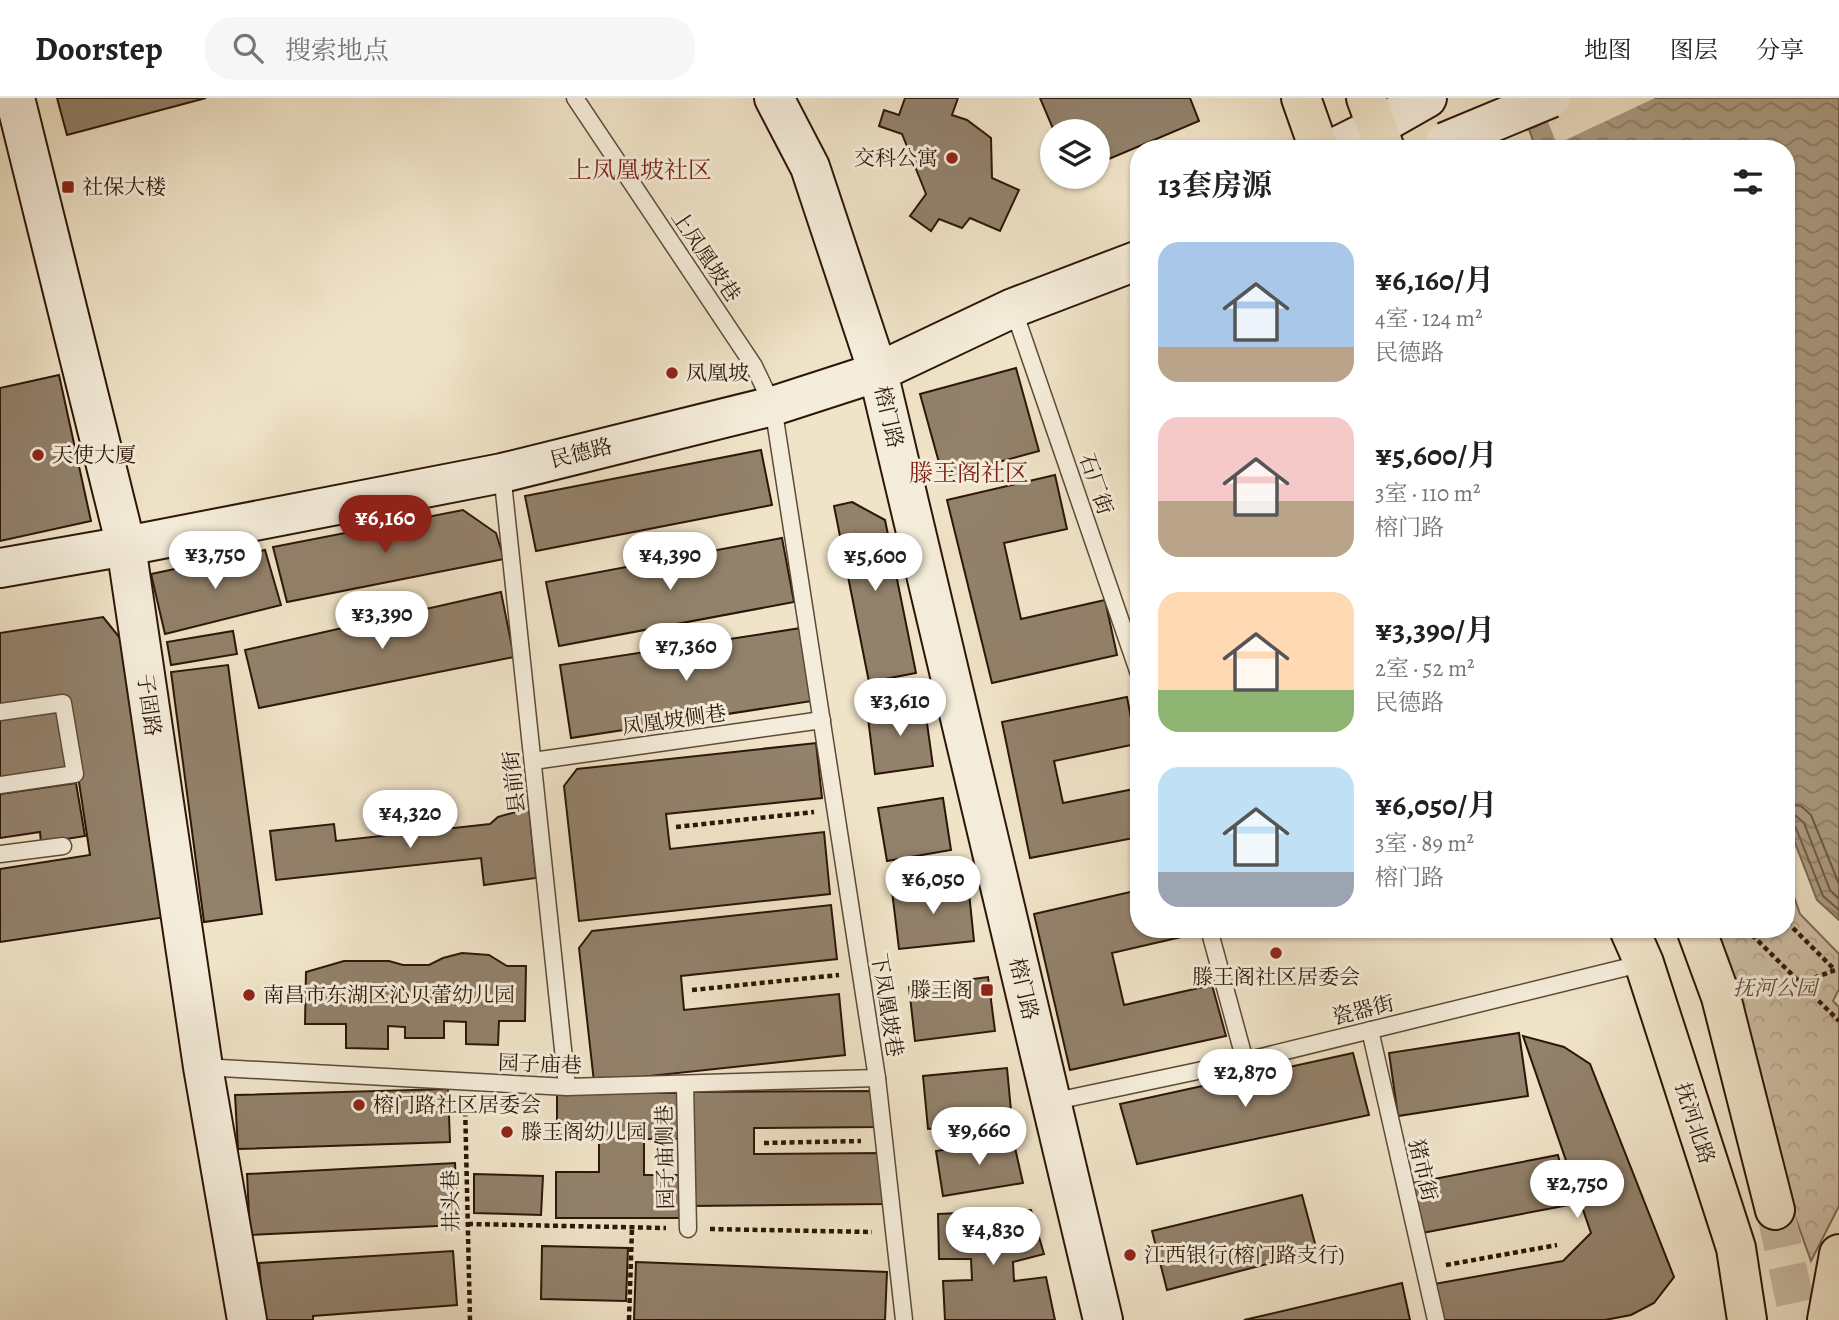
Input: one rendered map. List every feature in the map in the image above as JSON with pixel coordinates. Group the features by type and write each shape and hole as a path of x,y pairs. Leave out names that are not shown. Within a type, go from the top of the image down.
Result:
{"main road":[{"path":"1301,98 1316,140"},
{"path":"1699,938 1721,997 1775,1210"},
{"name":"抚河北路","path":"1637,946 1736,1248 1747,1320"},
{"path":"1828,1320 1839,1254"}],"street":[{"name":"子固路","path":"15,98 126,546 203,1067 247,1320"},
{"name":"榕门路","path":"774,98 810,167 878,372 1103,1320"},
{"path":"1348,140 1427,98"},
{"path":"1449,140 1551,98"},
{"name":"民德路","path":"0,568 502,473 774,406 878,372 1013,309 1130,264"}],"lane":[{"name":"上凤凰坡巷","path":"575,98 754,366 774,406"},
{"name":"石厂街","path":"1013,309 1130,647"},
{"name":"下凤凰坡巷","path":"774,406 877,1078 904,1320"},
{"name":"县前街","path":"502,473 567,1087"},
{"path":"0,712 63,703 75,774 0,785"},
{"name":"凤凰坡侧巷","path":"533,761 822,720"},
{"path":"0,854 63,846"},
{"path":"1211,938 1245,1060"},
{"name":"瓷器街","path":"1051,1102 1370,1030 1637,946"},
{"name":"猪市街","path":"1370,1030 1436,1320"},
{"name":"园子庙巷","path":"203,1067 567,1087 877,1078"},
{"name":"园子庙侧巷","path":"685,1084 688,1229"}],"path":[{"path":"676,827 836,810"},
{"path":"1795,930 1835,970 1801,983"},
{"path":"1755,938 1839,1021"},
{"path":"692,990 861,973"},
{"name":"井头巷","path":"464,1082 470,1320"},
{"path":"764,1143 884,1140"},
{"path":"628,1320 632,1228"},
{"path":"1424,1269 1557,1245"}],"green space":[{"name":"抚河公园","path":"1795,899 1800,914 1839,954 1839,989 1833,1001 1839,1007 1839,1206 1811,1261 1695,938 1795,938"}],"water":[{"path":"1518,98 1839,98 1839,920 1817,900 1795,843 1795,140 1533,140"}],"pier":[{"path":"1538,98 1655,98 1566,140 1555,140"}],"building":[{"path":"57,98 206,98 67,135"},
{"name":"交科公寓","path":"905,98 958,98 952,115 967,120 991,138 992,178 1019,190 1000,231 970,218 962,228 939,219 931,231 910,216 926,194 902,134 879,126 884,110 899,115"},
{"path":"1040,98 1190,98 1199,121 1154,140 1130,140 1130,150 1110,159 1110,119 1049,119"},
{"path":"1016,368 1039,451 943,477 920,394"},
{"name":"天使大厦","path":"59,375 91,521 0,541 0,388"},
{"path":"761,450 772,505 536,551 525,496"},
{"path":"1055,475 1067,529 1004,543 1021,619 1105,600 1117,655 992,683 947,500"},
{"path":"852,502 885,520 916,673 869,682 834,506"},
{"path":"463,510 496,533 504,559 287,602 273,547"},
{"path":"782,538 794,602 559,646 546,582"},
{"path":"265,550 281,605 165,634 151,574"},
{"path":"501,592 514,657 259,708 245,650"},
{"path":"103,617 124,643 166,917 0,942 0,869 90,855 66,696 0,706 0,633"},
{"path":"801,628 812,701 571,738 560,665"},
{"path":"233,631 237,654 171,665 167,642"},
{"path":"228,665 262,914 204,922 171,672"},
{"path":"1127,697 1130,745 1054,761 1063,803 1130,790 1130,839 1030,858 1002,722"},
{"path":"924,702 933,766 875,774 867,710"},
{"path":"65,707 74,769 0,781 0,717"},
{"path":"816,743 822,798 666,814 670,849 824,832 830,894 579,921 564,786 577,769"},
{"path":"76,783 85,836 41,843 40,832 0,838 0,794"},
{"path":"943,798 951,850 887,861 878,808"},
{"path":"529,808 536,878 484,885 481,858 276,880 270,831 334,824 336,841 490,824 498,817"},
{"path":"968,883 974,941 899,949 892,891"},
{"path":"1130,892 1130,938 1177,938 1112,953 1124,1005 1212,985 1226,1036 1070,1070 1034,914"},
{"path":"831,905 837,959 681,976 684,1010 839,994 845,1055 594,1082 579,948 592,931"},
{"path":"462,953 489,955 507,966 526,966 525,1021 499,1021 498,1045 466,1044 466,1022 444,1021 444,1038 405,1038 405,1027 388,1026 388,1049 346,1048 346,1024 305,1024 306,972 344,961 389,961 403,965 429,965"},
{"path":"988,977 995,1031 915,1041 909,987"},
{"path":"1519,1033 1528,1096 1398,1116 1389,1053"},
{"path":"1523,1036 1564,1047 1590,1064 1674,1277 1654,1303 1631,1315 1605,1320 1441,1320 1434,1284 1563,1261 1591,1233"},
{"path":"1353,1053 1369,1115 1137,1164 1120,1104"},
{"path":"1007,1068 1012,1121 928,1129 923,1076"},
{"path":"448,1089 450,1142 238,1149 235,1095"},
{"path":"877,1091 878,1127 754,1128 754,1154 882,1153 883,1204 690,1206 689,1092"},
{"path":"557,1093 679,1093 679,1139 644,1139 644,1175 682,1175 682,1218 556,1218 556,1172 599,1172 599,1139 557,1139"},
{"path":"1013,1139 1023,1183 943,1196 936,1151"},
{"path":"1558,1155 1569,1205 1422,1233 1413,1183"},
{"path":"455,1163 458,1225 250,1235 247,1174"},
{"path":"474,1174 543,1176 541,1215 474,1213"},
{"path":"1302,1195 1317,1251 1167,1290 1152,1231"},
{"path":"1031,1210 1044,1254 1013,1262 1014,1281 1046,1277 1055,1320 945,1320 943,1281 972,1280 971,1259 939,1259 938,1214"},
{"path":"542,1246 628,1248 626,1301 541,1299"},
{"path":"453,1251 457,1305 313,1316 313,1320 264,1320 259,1263"},
{"path":"636,1262 887,1272 885,1320 634,1320"},
{"path":"1402,1283 1410,1320 1244,1320"}],"tunnel":[{"path":"1775,1210 1799,1320"}],"place":[{"name":"交科公寓","path":"952,158"},
{"name":"社保大楼","path":"68,187"},
{"name":"凤凰坡","path":"672,373"},
{"name":"天使大厦","path":"38,455"},
{"name":"滕王阁社区居委会","path":"1276,953"},
{"name":"滕王阁","path":"987,990"},
{"name":"南昌市东湖区沁贝蕾幼儿园","path":"249,995"},
{"name":"榕门路社区居委会","path":"359,1105"},
{"name":"滕王阁幼儿园","path":"507,1132"},
{"name":"江西银行(榕门路支行)","path":"1130,1255"}],"district":[{"name":"上凤凰坡社区","path":"640,170"},
{"name":"滕王阁社区","path":"969,473"}]}
